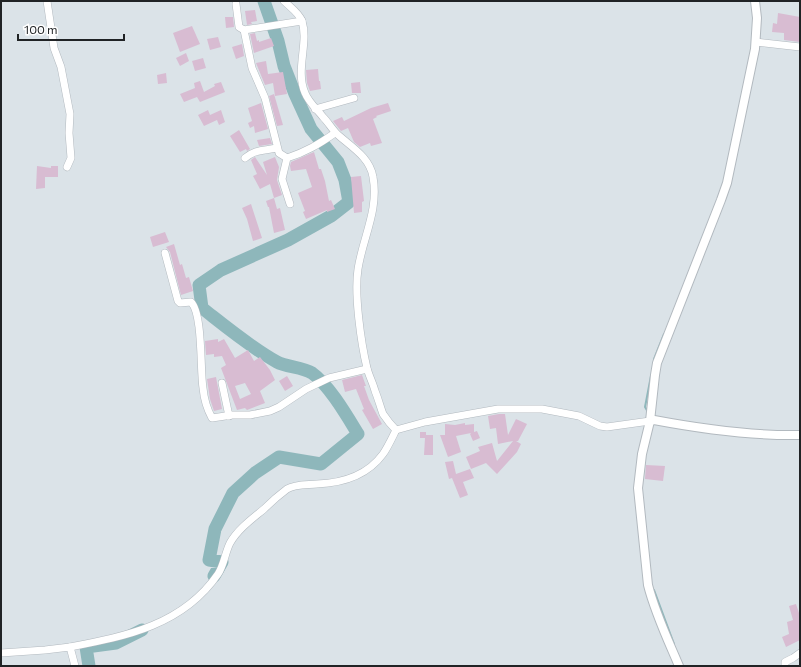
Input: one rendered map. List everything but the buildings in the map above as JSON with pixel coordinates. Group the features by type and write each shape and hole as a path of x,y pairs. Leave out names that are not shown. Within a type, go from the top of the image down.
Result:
{"street":[{"path":"47,1 54,48 61,67 70,114 69,133 71,158 67,167"},
{"path":"284,1 295,11 302,21 303,32 301,60 302,84 305,93 315,109 335,133 362,156 368,164 373,176 374,198 372,217 361,253 357,279 359,319 367,369 383,413 396,430"},
{"path":"679,666 652,600 644,549 638,488 642,454 650,420 657,363 727,183 756,42 757,18 755,1"},
{"path":"236,4 239,27 244,30 302,21"},
{"path":"244,30 252,68 265,98 277,148 279,153 287,158"},
{"path":"756,42 800,48"},
{"path":"315,109 354,98"},
{"path":"287,158 313,148 335,133"},
{"path":"245,158 254,151 264,151 277,148"},
{"path":"287,158 282,179 290,204"},
{"path":"165,253 178,301 180,303 191,302 194,306 201,343 202,388 205,404 212,418 250,415 270,411 279,407 306,389 329,378 367,369"},
{"path":"222,383 229,416"},
{"path":"1,653 70,647 106,640 137,632 168,618 187,607 198,598 219,572 234,536 286,490 298,486 327,484 362,474 371,468 383,453 396,430 433,420 469,415 498,408 526,408 562,412 579,416 607,428 654,420 761,434 800,435"},
{"path":"70,647 75,666"},
{"path":"785,666 785,662 800,654"}],"waterway":[{"path":"214,576 222,562 209,560 215,529 233,493 255,473 279,457 321,464 358,434 325,385 312,373 304,369 277,362 257,350 202,308 199,285 221,270 288,240 331,216 349,202 345,180 338,162 311,129 295,94 284,66 278,41 264,1"},
{"path":"654,359 664,334"},
{"path":"648,412 645,407 651,376"},
{"path":"654,590 674,644"},
{"path":"89,666 86,647 116,643 142,630"}]}
